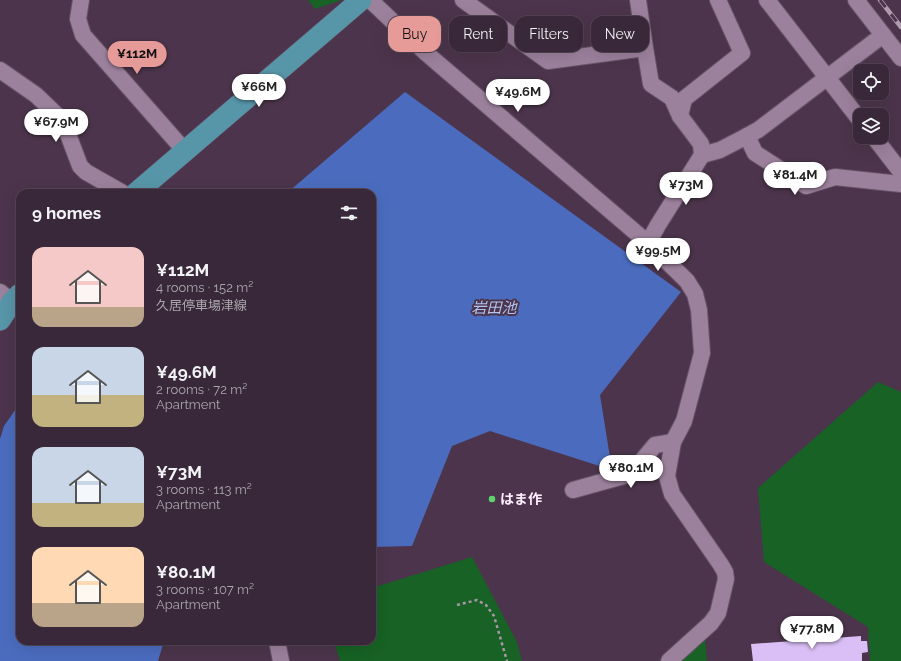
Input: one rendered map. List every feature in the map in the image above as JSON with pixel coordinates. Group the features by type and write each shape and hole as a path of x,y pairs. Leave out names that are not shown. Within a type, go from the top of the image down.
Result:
{"main road":[{"path":"140,189 360,0"},
{"path":"0,320 11,296"}],"street":[{"path":"82,0 78,19 83,35 184,150"},
{"path":"370,0 426,53 648,243 687,282 695,294 699,310 702,353 684,421 673,442 667,476 672,494 721,565 725,572 726,579 718,613 711,623 669,661"},
{"path":"462,0 548,61 614,52"},
{"path":"638,0 640,16"},
{"path":"680,116 684,99 742,53 718,0"},
{"path":"767,0 853,111"},
{"path":"856,0 901,58"},
{"path":"702,155 720,150 758,130 883,35"},
{"path":"645,52 651,84 672,98 680,116 701,144 702,155 648,243"},
{"path":"0,70 36,95 63,121 80,166 86,172 116,189"},
{"path":"747,136 755,153 806,186 835,177 901,184"},
{"path":"879,144 901,172"},
{"path":"573,490 627,475 636,468 655,445 673,442"},
{"path":"278,645 281,661"}],"path":[{"path":"457,605 477,600 486,605 494,616 507,661"}],"green space":[{"path":"308,0 342,0 315,9"},
{"path":"878,382 901,392 901,661 870,661 868,627 764,562 758,488"},
{"path":"472,557 517,642 522,661 340,661 335,645 376,645 376,587"},
{"path":"705,639 707,661 680,661"}],"water":[{"name":"岩田池","path":"405,92 681,292 600,395 612,470 490,431 452,446 412,546 376,547 376,189 292,189"},
{"path":"16,409 16,645 163,645 158,661 0,661 0,439 4,426"}],"building":[{"path":"861,636 861,641 867,641 868,652 862,653 862,661 753,661 751,644"}],"railway":[{"path":"880,0 901,27"}],"place":[{"name":"はま作","path":"492,499"}]}
